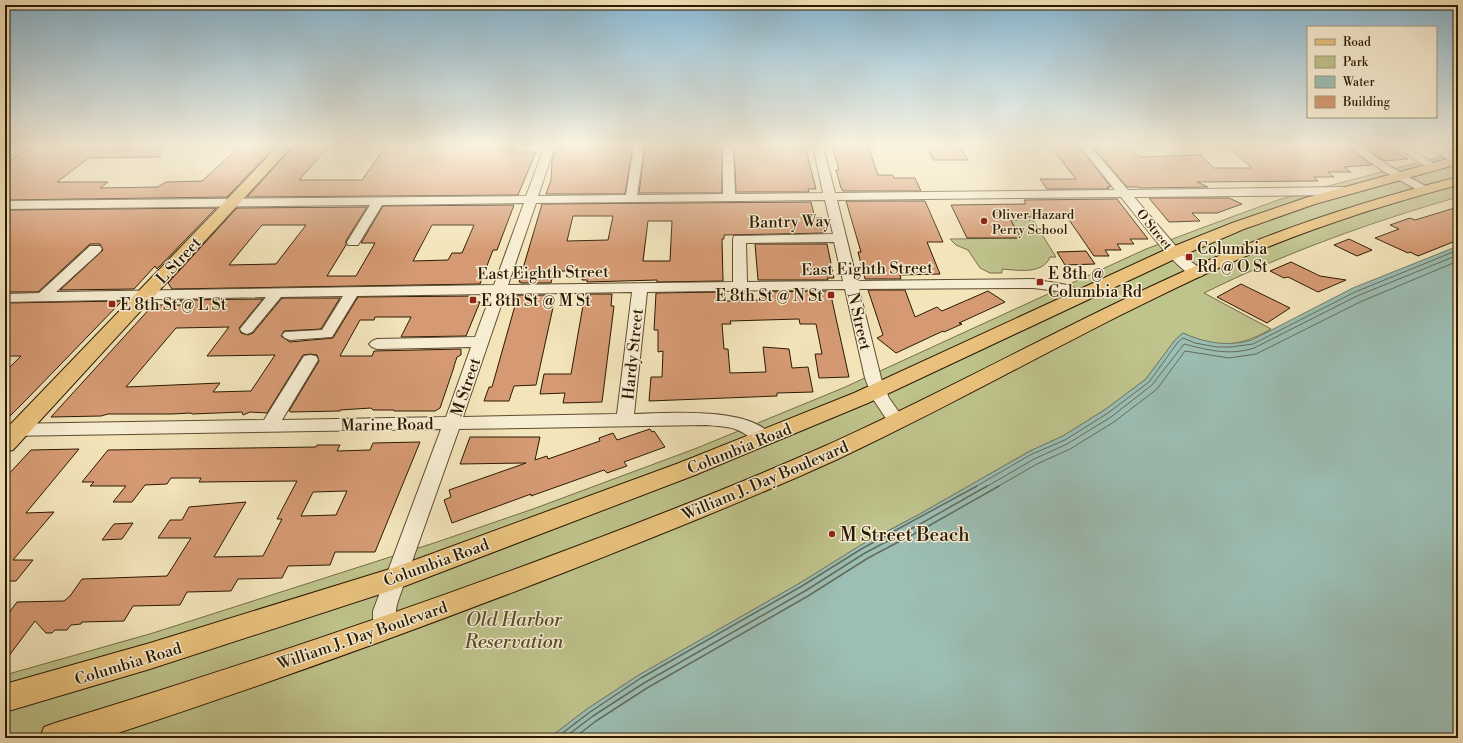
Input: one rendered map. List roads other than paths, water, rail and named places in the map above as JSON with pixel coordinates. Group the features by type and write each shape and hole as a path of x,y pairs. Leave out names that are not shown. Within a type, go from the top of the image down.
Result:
{"main road":[{"name":"L Street","path":"5,444 12,430 146,294 252,181"},
{"name":"Columbia Road","path":"5,698 150,656 396,578 688,469 877,391 1173,253 1238,226 1291,207 1381,181"},
{"name":"William J. Day Boulevard","path":"55,738 214,687 384,628 665,523 793,469 897,422 1197,273 1307,227 1458,181"}],"street":[{"name":"M Street","path":"384,628 384,611 538,181"},
{"path":"631,198 634,181"},
{"path":"729,181 729,197"},
{"name":"N Street","path":"826,181 877,391 885,406 897,422"},
{"name":"O Street","path":"1115,181 1173,253 1183,264 1197,273"},
{"path":"1407,181 1425,190"},
{"path":"5,205 1343,191"},
{"path":"353,242 378,201"},
{"name":"Bantry Way","path":"740,286 740,239 840,238"},
{"path":"43,297 95,249"},
{"name":"East Eighth Street","path":"5,298 277,292 1028,283 1060,287 1072,291 1079,296"},
{"name":"Hardy Street","path":"625,420 640,288"},
{"path":"290,335 327,334 353,291"},
{"path":"247,328 277,292"},
{"path":"377,344 481,342"},
{"path":"269,426 310,360"},
{"name":"Marine Road","path":"12,430 625,420 714,420 749,427 764,438"}],"water":[{"path":"1458,246 1458,738 549,738 587,709 639,675 800,583 861,545 918,515 1030,451 1063,436 1106,409 1146,379 1175,340 1183,333 1217,343 1234,343 1252,340 1353,288"}],"place":[{"name":"Oliver Hazard Perry School","path":"984,221"},
{"name":"Columbia Rd @ O St","path":"1189,257"},
{"name":"E 8th @ Columbia Rd","path":"1040,282"},
{"name":"E 8th St @ N St","path":"831,295"},
{"name":"E 8th St @ M St","path":"473,300"},
{"name":"E 8th St @ L St","path":"112,304"},
{"name":"M Street Beach","path":"832,534"}],"park label":[{"name":"Old Harbor Reservation","path":"514,630"}]}
